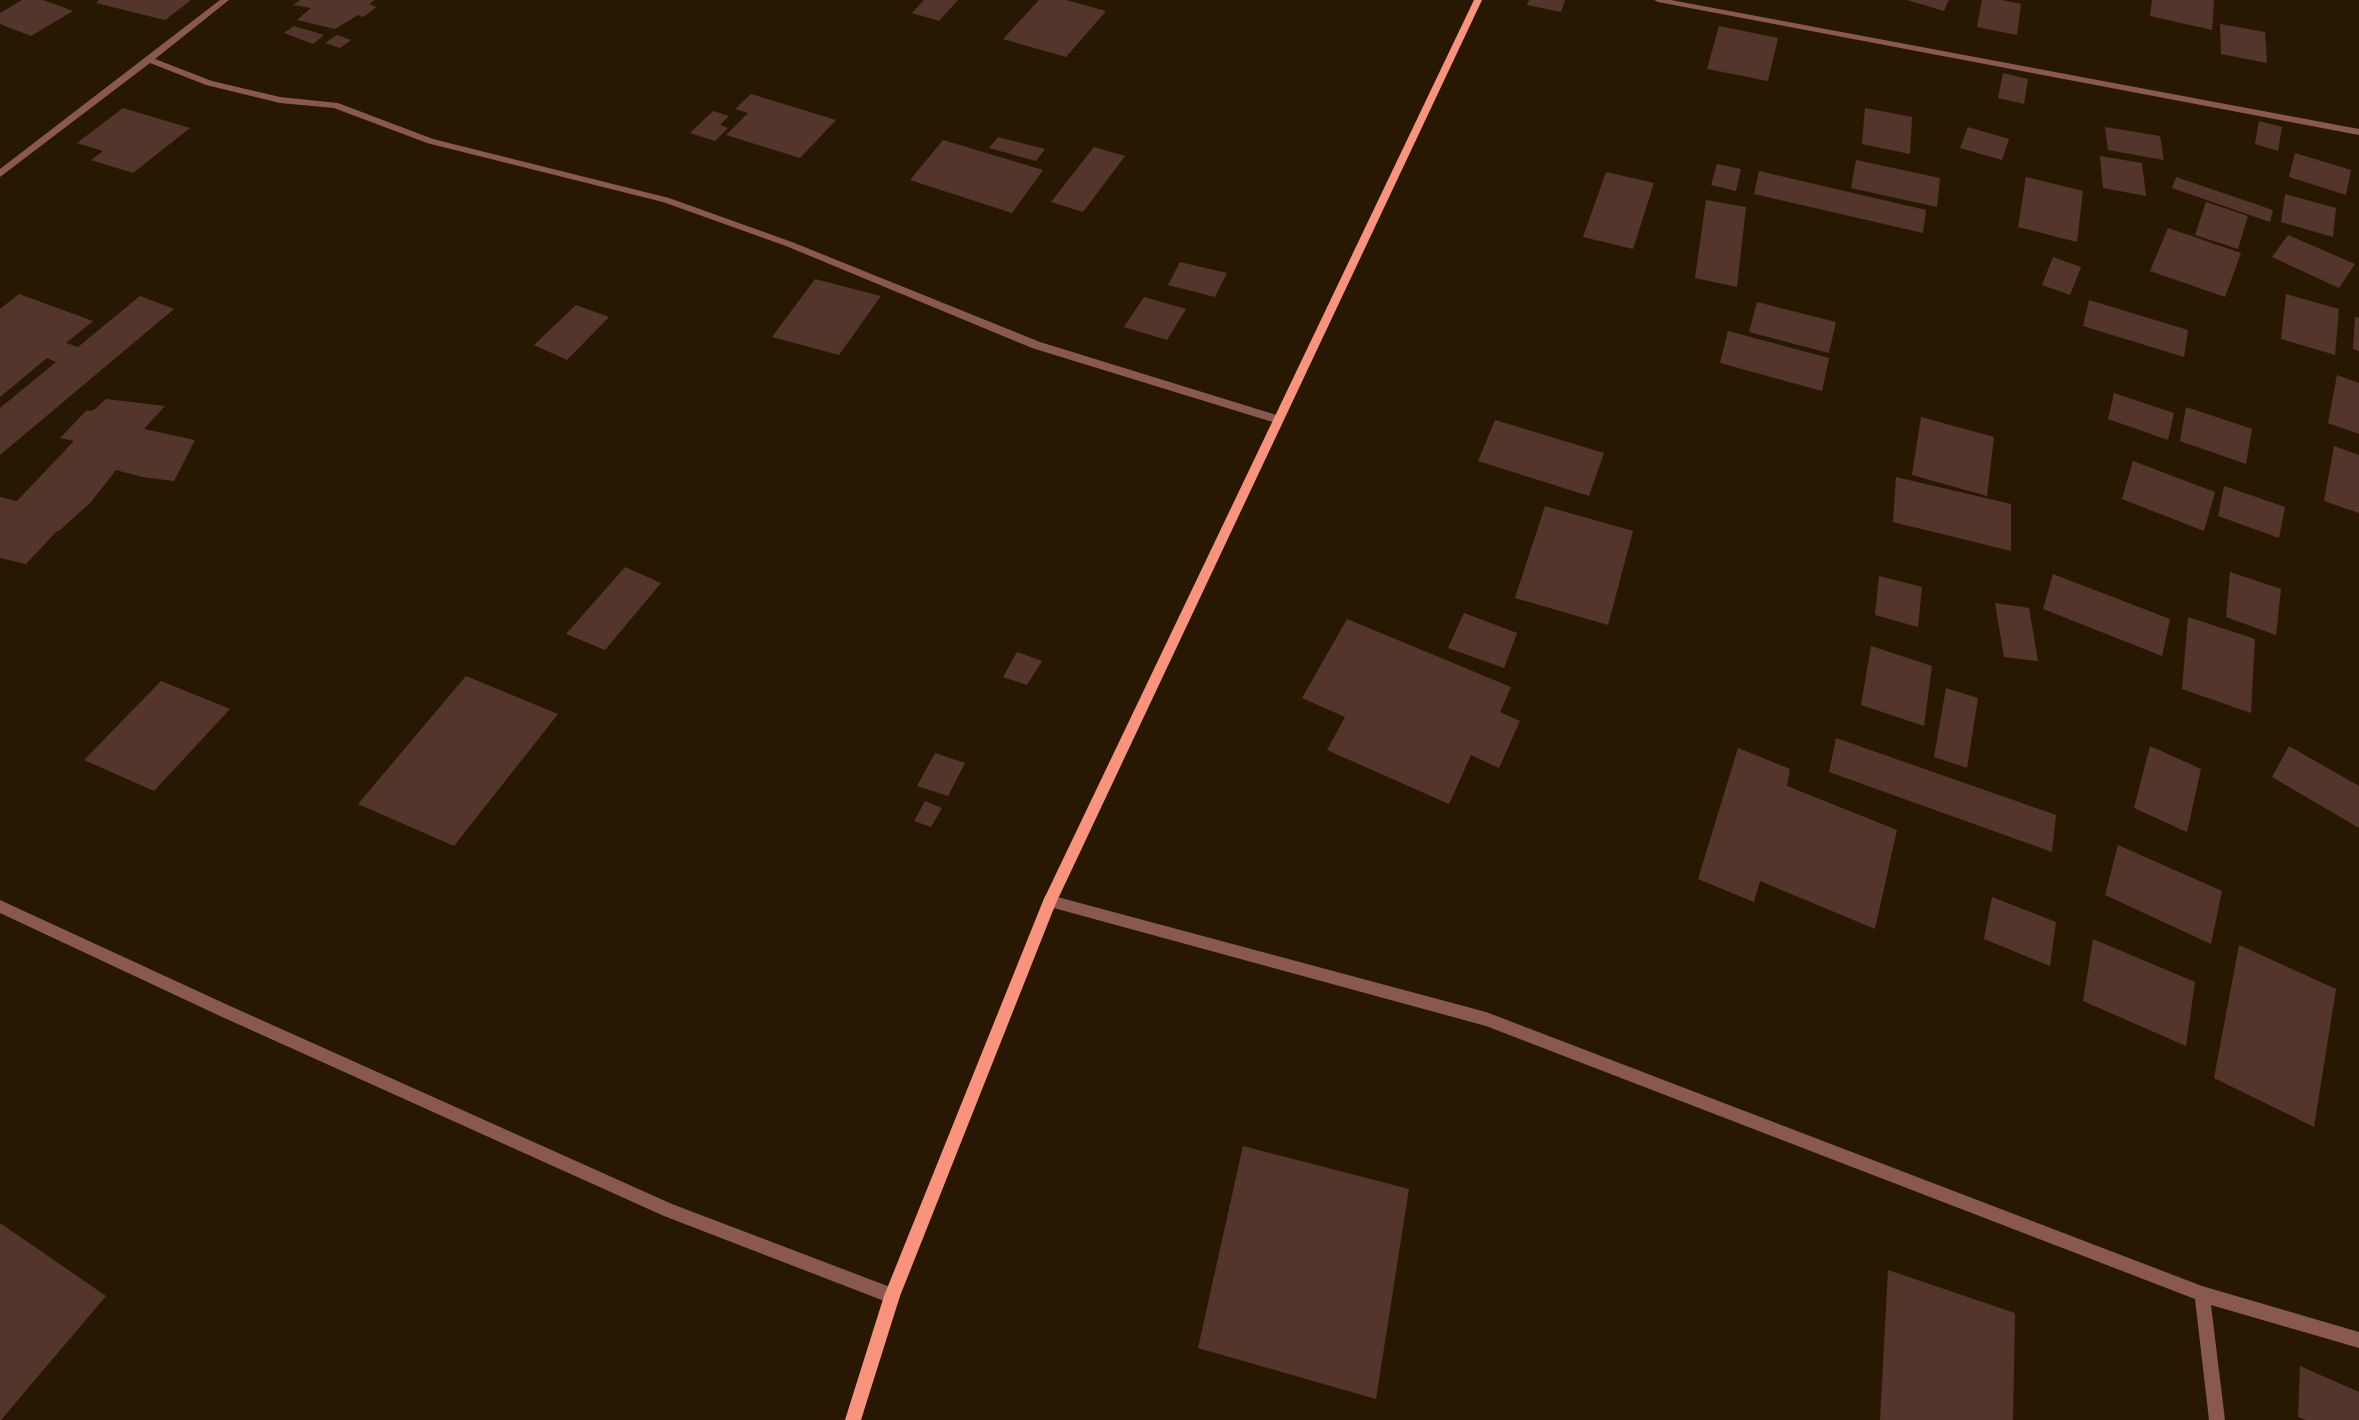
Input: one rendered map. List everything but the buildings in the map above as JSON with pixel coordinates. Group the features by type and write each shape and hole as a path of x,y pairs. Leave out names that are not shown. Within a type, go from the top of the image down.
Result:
{"main road":[{"path":"853,1420 892,1296 1050,901 1478,0"}],"street":[{"path":"1,171 225,0"},
{"path":"1658,0 2359,132"},
{"path":"148,59 209,83 280,100 335,105 430,141 666,200 798,248 1036,345 1279,420"},
{"path":"1050,901 1486,1020 2202,1294 2359,1340"},
{"path":"0,906 224,1011 670,1211 892,1296"},
{"path":"2202,1294 2217,1420"}]}
